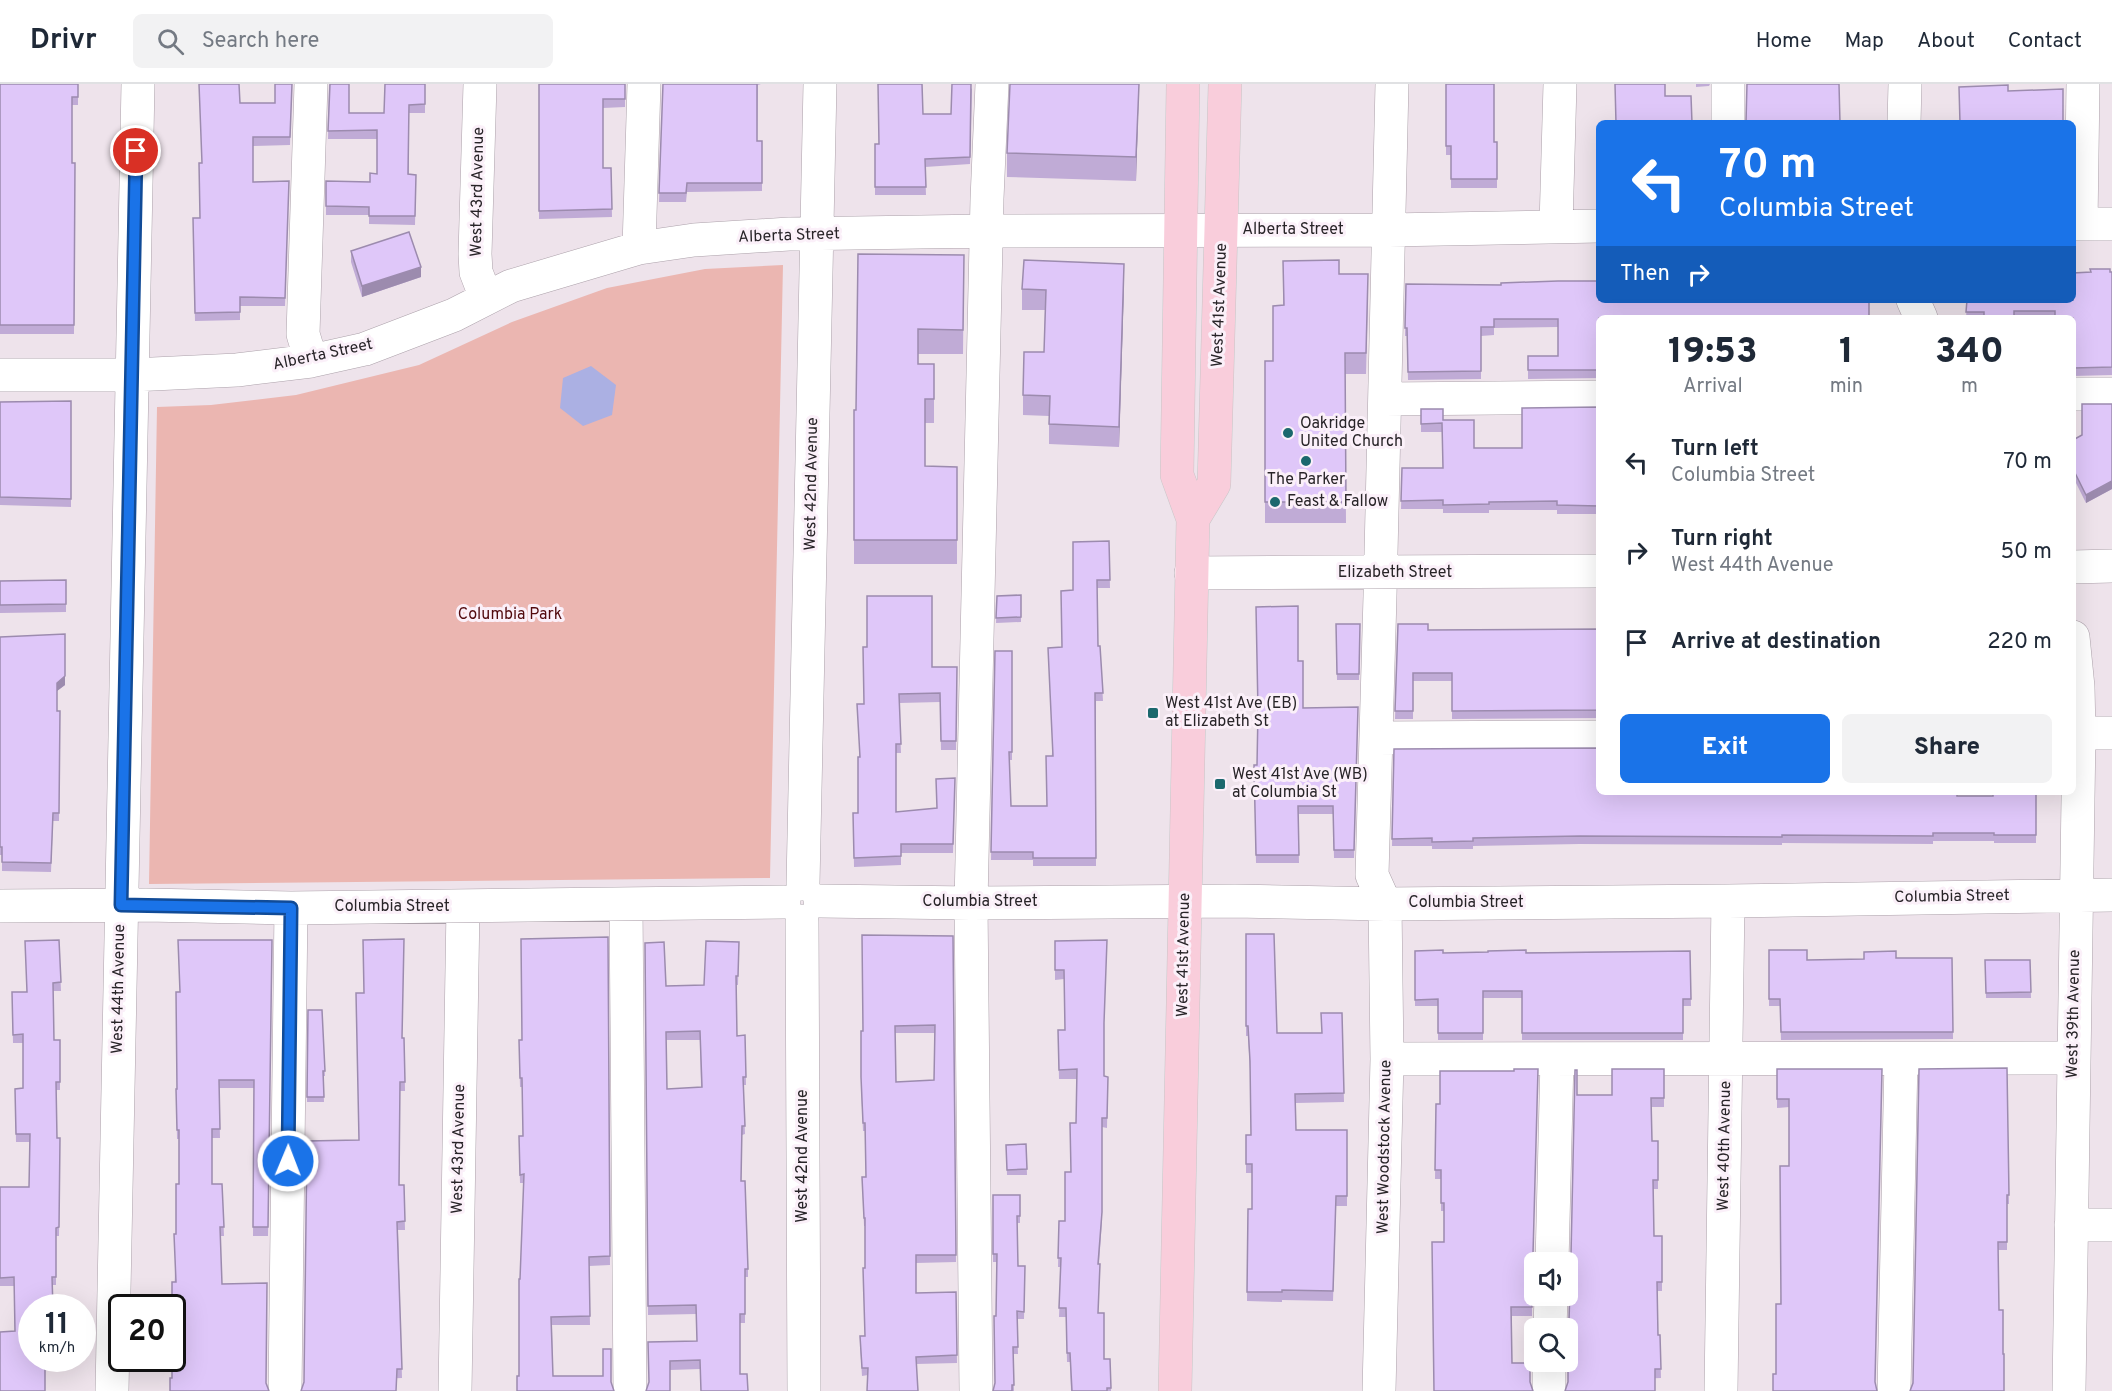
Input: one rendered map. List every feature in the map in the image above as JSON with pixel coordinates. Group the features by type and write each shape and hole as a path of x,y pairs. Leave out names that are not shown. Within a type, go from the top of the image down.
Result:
{"main road":[{"name":"West 41st Avenue","path":"1175,1391 1193,519 1177,475 1183,84"},
{"name":"West 41st Avenue","path":"1193,519 1214,484 1225,84"}],"street":[{"name":"West 44th Avenue","path":"112,1391 138,84"},
{"path":"311,84 303,334 311,361"},
{"name":"West 43rd Avenue","path":"480,84 475,254 476,272 486,298"},
{"path":"639,248 644,84"},
{"name":"West 42nd Avenue","path":"804,1391 802,902 820,84"},
{"path":"976,1391 971,903 986,231 992,84"},
{"path":"1385,904 1372,875 1392,84"},
{"path":"1556,226 1560,84"},
{"path":"1728,84 1728,120"},
{"path":"1904,120 1905,84"},
{"path":"2083,84 2088,224"},
{"name":"Alberta Street","path":"0,375 132,375 237,370 311,361 365,349 453,315 511,286 639,248 694,240 818,234 986,231 1389,230 1596,226"},
{"path":"2076,394 2112,394"},
{"path":"1385,399 1596,397"},
{"path":"2076,567 2112,566"},
{"name":"Elizabeth Street","path":"1191,573 1596,571"},
{"name":"West 39th Avenue","path":"2069,1391 2077,895 2078,687 2076,667"},
{"path":"2076,733 2112,733"},
{"path":"1376,738 1596,737"},
{"name":"Columbia Street","path":"0,906 121,905 291,908 802,902 1185,901 1385,904 1728,902 2112,895"},
{"name":"West 40th Avenue","path":"1721,1391 1728,902"},
{"name":"West Woodstock Avenue","path":"1379,1391 1387,1059 1385,904"},
{"path":"626,905 630,1391"},
{"name":"West 43rd Avenue","path":"455,1391 463,907"},
{"path":"285,1391 291,908"},
{"path":"1387,1059 2073,1058"},
{"path":"1552,1252 1557,1059"},
{"path":"1894,1391 1901,1059"},
{"path":"2071,1225 2112,1225"},
{"path":"1549,1372 1549,1391"}],"green space":[{"name":"Columbia Park","path":"783,265 770,878 149,884 157,407 211,405 296,395 419,365 512,322 607,288 705,269"}],"water":[{"path":"591,366 616,385 612,415 583,426 560,408 563,378"}],"building":[{"path":"0,84 78,84 78,97 72,97 72,163 75,163 74,325 0,325"},
{"path":"199,84 239,84 240,103 275,103 275,84 292,84 290,137 253,137 253,182 289,181 285,298 240,297 240,312 195,313 193,218 200,218 199,163 202,163"},
{"path":"330,84 349,84 349,113 384,113 385,84 425,84 425,104 409,105 408,174 416,175 415,216 369,216 369,207 326,206 326,181 370,182 370,173 377,174 377,130 328,131"},
{"path":"539,84 625,84 625,99 603,99 603,168 611,168 612,209 539,211"},
{"path":"663,84 757,84 757,141 762,141 762,183 687,183 686,193 659,193"},
{"path":"878,84 922,84 923,114 951,114 952,84 971,84 970,157 925,159 926,187 875,187 875,144 879,144"},
{"path":"1010,84 1139,84 1136,157 1007,153"},
{"path":"1446,84 1494,84 1494,142 1497,142 1497,179 1451,179 1451,146 1446,146"},
{"path":"1615,84 1665,84 1665,96 1691,96 1692,120 1616,120"},
{"path":"1747,84 1839,84 1840,120 1746,120"},
{"path":"2008,85 2008,91 2063,89 2063,120 1960,120 1959,87"},
{"path":"409,232 421,267 362,286 351,251"},
{"path":"858,254 964,255 963,330 918,329 918,364 934,364 934,399 925,399 925,466 957,467 957,540 854,540 854,410 856,410"},
{"path":"1024,260 1124,264 1119,427 1049,424 1050,396 1023,395 1024,352 1044,352 1046,290 1022,289"},
{"path":"1339,260 1339,274 1368,274 1366,353 1345,353 1346,502 1265,502 1265,361 1273,361 1273,306 1284,305 1283,261"},
{"path":"2090,269 2110,269 2112,272 2112,367 2076,368 2076,315 2055,315 2055,311 2014,311 2014,315 1984,315 1984,312 1966,312 1967,303 2076,303 2076,273 2091,272"},
{"path":"1596,281 1596,303 1869,303 1869,315 1596,315 1596,370 1528,370 1528,356 1558,356 1558,319 1494,319 1494,327 1481,327 1481,371 1408,372 1407,328 1405,328 1406,284 1501,285 1501,283"},
{"path":"71,401 71,499 0,497 0,402"},
{"path":"2082,404 2112,404 2112,481 2086,495 2076,475 2076,438 2082,435"},
{"path":"1596,407 1596,506 1557,505 1557,501 1443,505 1443,500 1401,501 1402,468 1443,468 1442,423 1421,424 1421,409 1443,409 1443,420 1474,420 1474,448 1522,448 1522,408"},
{"path":"1109,541 1110,580 1097,580 1098,646 1100,646 1103,693 1095,693 1096,858 1033,858 1033,852 991,852 995,651 1012,651 1012,752 1009,752 1011,806 1047,806 1046,756 1053,756 1048,648 1062,647 1061,591 1073,590 1073,542"},
{"path":"66,580 66,604 0,605 0,581"},
{"path":"1021,595 1021,617 996,618 997,596"},
{"path":"867,596 932,596 932,667 957,667 956,741 941,741 940,693 899,694 901,744 896,744 896,812 937,808 936,779 955,778 953,844 901,844 901,856 854,858 853,813 858,813 858,757 860,757 857,704 864,704 863,647 867,647"},
{"path":"1298,606 1298,661 1303,661 1303,708 1358,707 1354,850 1334,850 1333,806 1298,806 1299,855 1256,855 1254,765 1257,765 1258,711 1256,607"},
{"path":"1336,624 1360,624 1359,674 1337,674"},
{"path":"1398,624 1428,624 1428,630 1596,629 1596,710 1452,711 1452,673 1413,673 1413,711 1395,711"},
{"path":"65,634 65,676 57,683 57,711 60,711 59,813 53,813 51,863 2,862 2,847 0,847 0,637"},
{"path":"1596,748 1596,795 2036,795 2036,835 1933,833 1933,836 1580,836 1473,838 1473,841 1432,842 1432,838 1392,839 1394,749"},
{"path":"1246,934 1274,934 1277,1033 1322,1033 1321,1013 1342,1013 1344,1093 1295,1094 1296,1130 1347,1130 1347,1196 1336,1196 1333,1291 1247,1292 1248,1209 1252,1209 1252,1164 1246,1164 1246,1135 1251,1135 1250,1061 1248,1026 1246,1026"},
{"path":"862,935 953,936 956,1255 916,1255 916,1293 956,1292 957,1355 916,1357 918,1391 867,1391 868,1368 862,1368 860,1336 865,1336 863,1268 865,1268 865,1218 862,1177 866,1177 861,1077 861,1031 863,1031","holes":["935,1025 934,1080 896,1082 895,1026"]},
{"path":"608,937 610,1256 589,1257 590,1316 551,1317 553,1376 603,1376 603,1349 611,1349 611,1382 614,1391 517,1391 524,1174 520,1175 519,1136 523,1136 519,1040 522,1040 521,939"},
{"path":"404,939 402,1038 404,1038 405,1082 400,1082 399,1185 404,1185 405,1221 397,1222 402,1369 397,1369 396,1391 301,1391 304,1382 307,1141 359,1140 356,993 364,993 363,940"},
{"path":"59,940 61,982 53,983 54,1040 60,1040 60,1082 56,1082 57,1138 60,1138 59,1227 56,1228 56,1277 52,1277 53,1294 18,1294 18,1372 45,1372 45,1391 0,1391 0,1332 15,1331 14,1277 0,1278 0,1187 29,1187 30,1134 16,1134 15,1089 23,1088 23,1034 13,1035 12,992 27,992 25,941"},
{"path":"178,940 272,940 268,1227 253,1227 254,1080 219,1080 220,1129 212,1129 212,1184 222,1184 224,1227 220,1227 222,1284 267,1283 266,1383 269,1391 170,1391 172,1372 186,1372 186,1294 172,1294 172,1282 176,1282 174,1234 176,1234 176,1184 179,1184 176,992 180,992"},
{"path":"1107,940 1104,1076 1108,1077 1107,1118 1102,1118 1102,1212 1098,1264 1100,1264 1098,1313 1104,1313 1104,1359 1110,1359 1111,1388 1107,1388 1107,1391 1072,1391 1070,1353 1067,1353 1066,1308 1059,1308 1061,1258 1058,1258 1059,1221 1065,1221 1065,1172 1071,1172 1070,1123 1076,1123 1077,1069 1059,1070 1058,1030 1065,1030 1064,970 1055,970 1055,941"},
{"path":"706,941 739,942 738,976 736,976 737,1036 745,1035 746,1077 743,1077 745,1126 742,1126 741,1181 745,1181 748,1269 745,1269 745,1314 740,1314 740,1374 747,1374 748,1391 701,1391 700,1360 670,1361 670,1391 646,1391 649,1382 648,1342 697,1341 696,1305 648,1306 645,943 664,942 666,986 704,985","holes":["700,1031 702,1087 667,1089 666,1032"]},
{"path":"1443,950 1443,953 1526,950 1526,953 1690,951 1691,999 1683,999 1683,1033 1522,1033 1522,991 1483,991 1483,1033 1438,1033 1438,999 1415,1000 1415,951"},
{"path":"1769,950 1807,950 1807,960 1864,959 1864,952 1896,951 1896,958 1952,958 1953,1032 1781,1032 1780,999 1769,999"},
{"path":"1985,960 2030,960 2031,992 1986,993"},
{"path":"308,1010 322,1010 324,1097 307,1097"},
{"path":"2007,1068 2009,1195 2007,1195 2007,1242 1998,1242 1999,1310 2003,1310 2004,1391 1910,1391 1913,1383 1919,1069"},
{"path":"1514,1069 1538,1069 1533,1252 1524,1252 1524,1306 1532,1307 1511,1307 1512,1363 1524,1363 1524,1372 1530,1372 1533,1391 1434,1391 1432,1242 1444,1242 1441,1170 1435,1170 1436,1104 1440,1104 1440,1071 1514,1071"},
{"path":"1612,1069 1664,1069 1664,1098 1651,1098 1652,1141 1658,1141 1658,1180 1653,1180 1654,1236 1662,1236 1662,1282 1657,1282 1661,1369 1655,1369 1655,1391 1565,1391 1568,1372 1578,1372 1578,1318 1569,1318 1569,1306 1578,1306 1578,1252 1571,1252 1575,1070 1577,1070 1577,1095 1612,1095"},
{"path":"1777,1069 1882,1069 1875,1382 1877,1391 1773,1391 1773,1374 1776,1374 1776,1304 1781,1304 1780,1166 1789,1166 1789,1099 1777,1099"},
{"path":"1026,1144 1027,1169 1007,1170 1006,1145"},
{"path":"993,1195 1020,1195 1020,1216 1017,1216 1018,1266 1025,1266 1024,1312 1017,1311 1018,1347 1013,1347 1014,1385 1012,1385 1012,1391 993,1391 997,1254 993,1254"}],"place":[{"name":"Oakridge United Church","path":"1288,433"},
{"name":"The Parker","path":"1306,461"},
{"name":"Feast & Fallow","path":"1275,502"},
{"name":"West 41st Ave (EB) at Elizabeth St","path":"1153,713"},
{"name":"West 41st Ave (WB) at Columbia St","path":"1220,784"}],"route":[{"path":"136,151 121,905 291,908 288,1161"}]}
